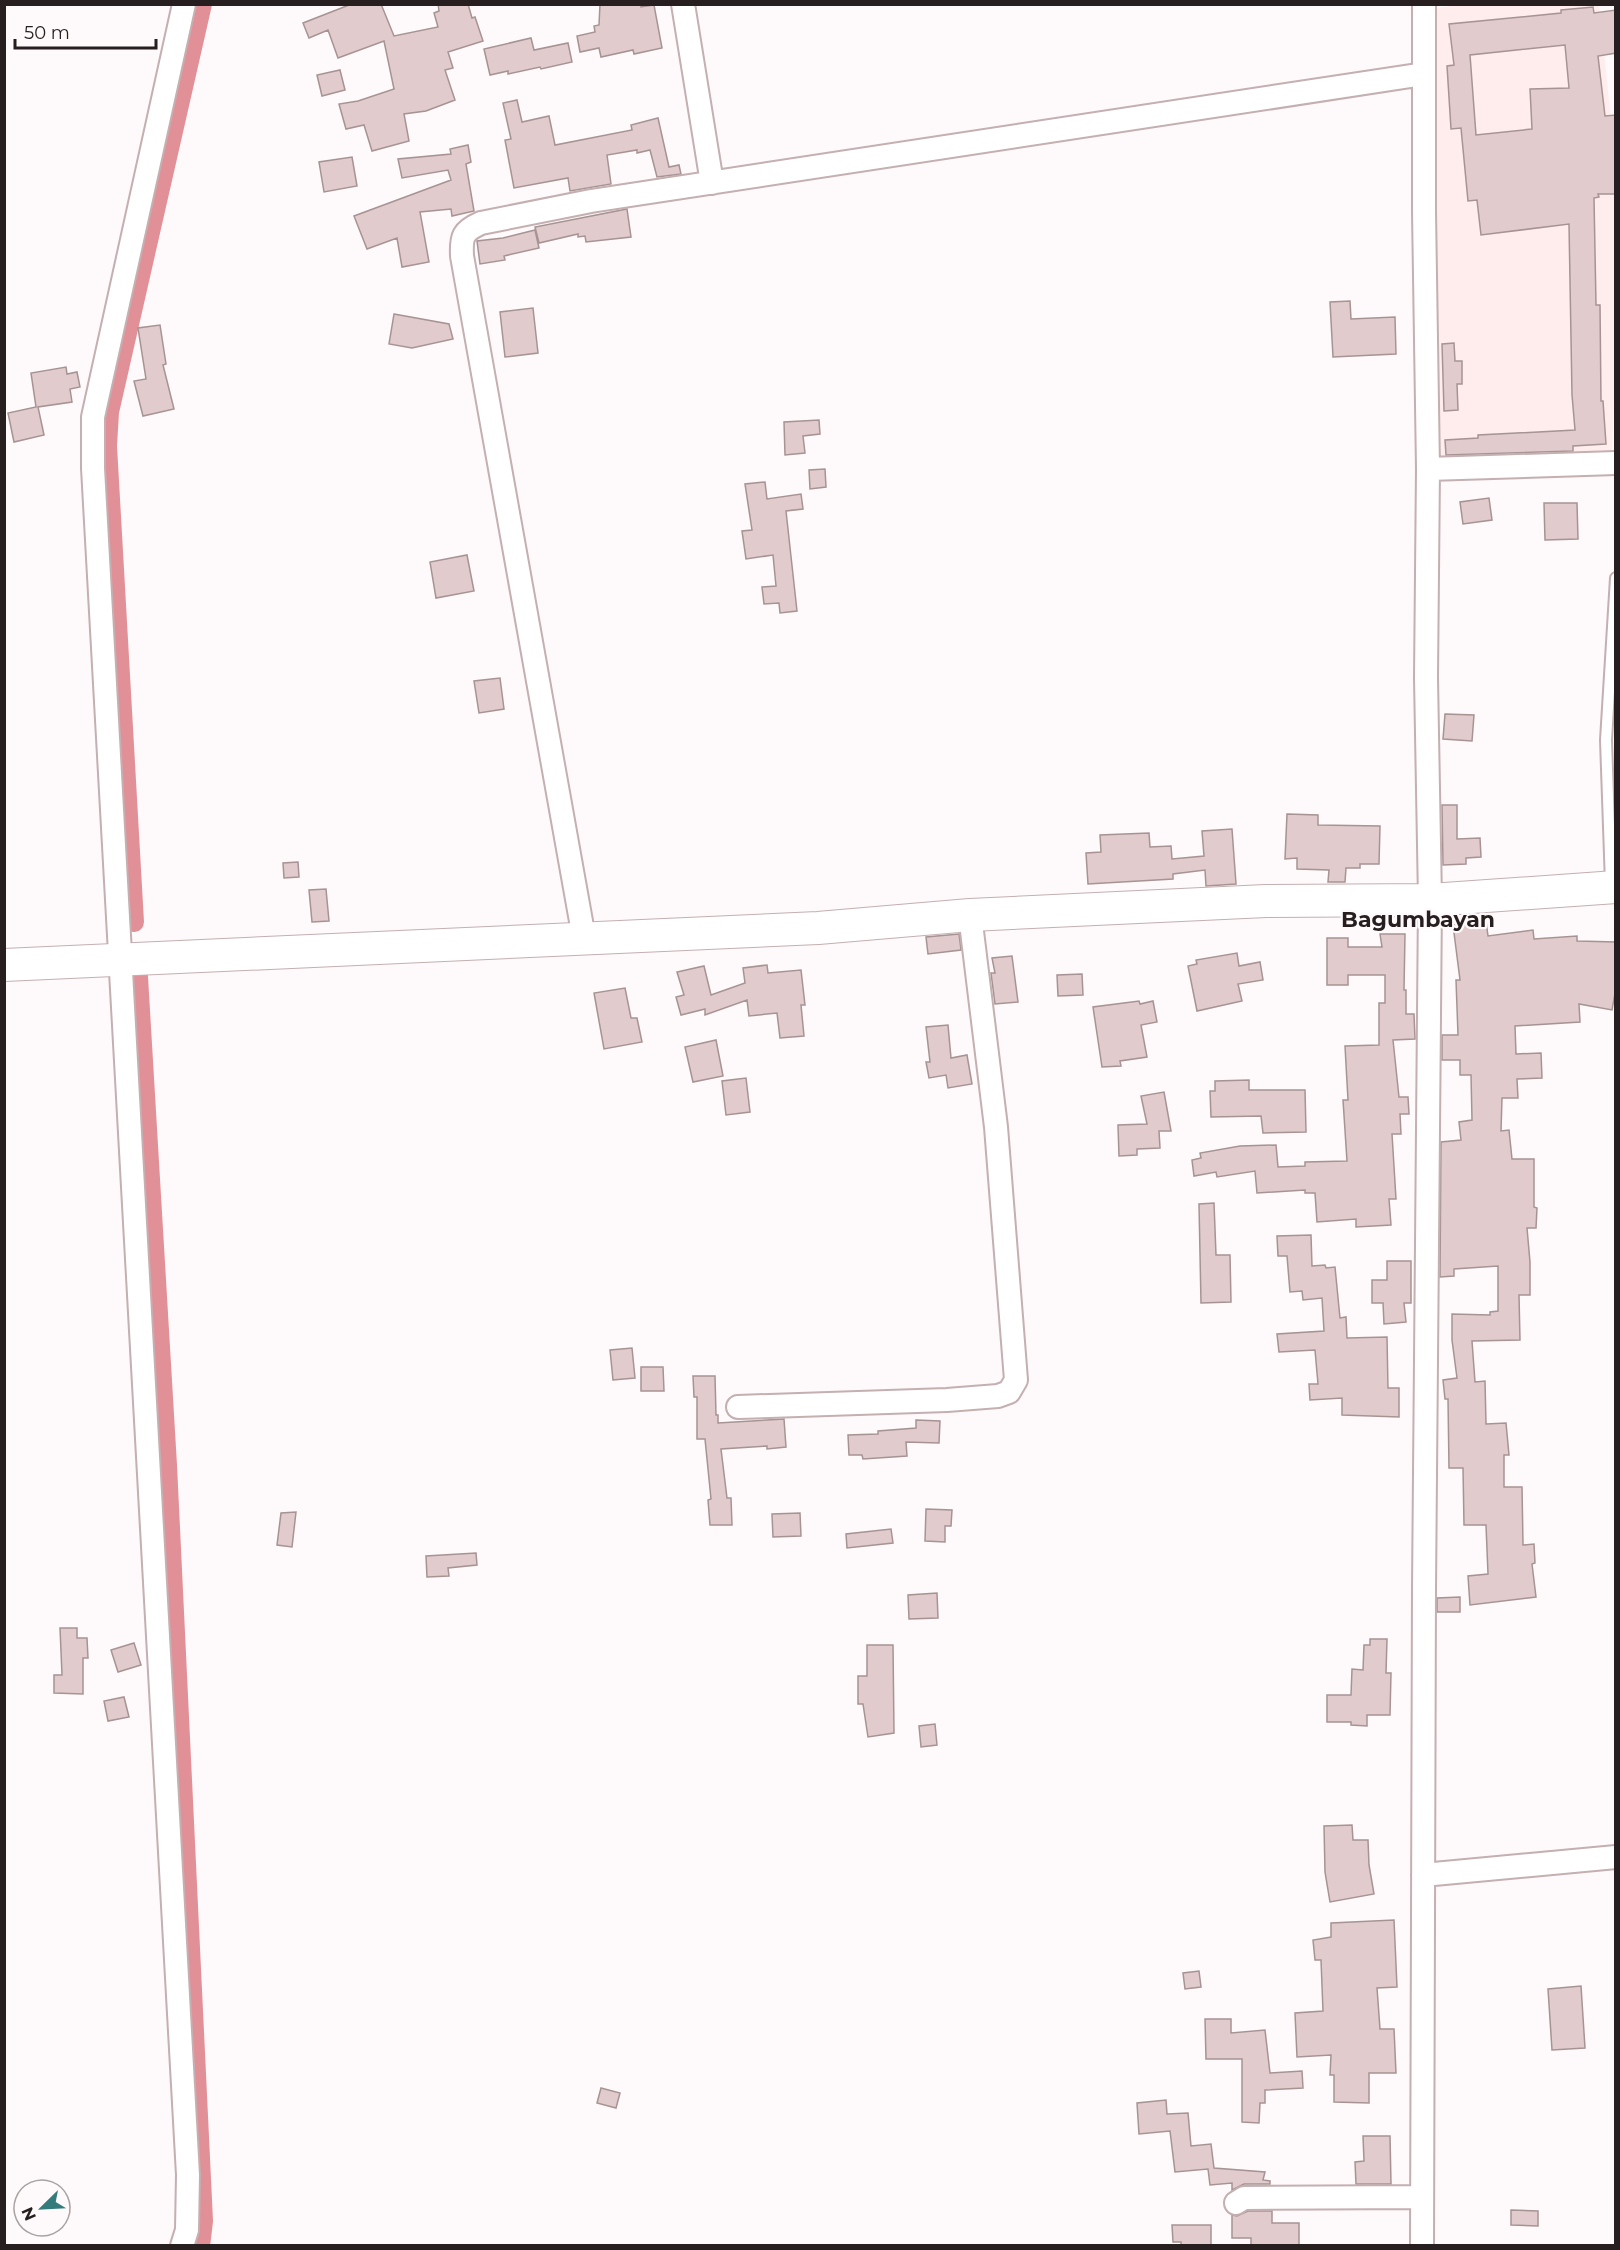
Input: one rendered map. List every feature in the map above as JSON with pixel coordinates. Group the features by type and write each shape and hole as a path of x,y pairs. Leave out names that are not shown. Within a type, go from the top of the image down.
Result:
{"main road":[{"path":"4,964 818,928 970,915 1266,901 1430,900 1613,887"}],"street":[{"path":"182,2246 187,2230 188,2175 119,959 93,468 93,417 184,4"},
{"path":"683,4 712,183"},
{"path":"1422,2246 1430,900 1426,678 1428,469 1424,5"},
{"path":"584,939 462,256 462,239 467,230 482,222 591,201 1424,74"},
{"path":"1428,469 1616,462"},
{"path":"738,1407 947,1400 998,1396 1009,1392 1014,1387 1016,1380 996,1127 970,915"},
{"path":"1423,1875 1616,1857"},
{"path":"1236,2203 1244,2198 1422,2197"}],"lane":[{"path":"1613,887 1606,740 1616,578"}],"shaded area":[{"path":"1471,4 1599,5 1616,167 1616,324 1612,459 1440,467 1434,8"}],"building":[{"path":"381,4 394,36 438,27 434,13 439,11 438,4 468,4 483,41 448,52 453,68 445,70 455,100 426,111 404,114 409,141 372,151 364,125 346,129 339,104 358,101 394,89 384,41 338,58 328,30 309,38 303,23 349,5"},
{"path":"600,4 641,4 641,7 654,5 662,48 634,54 633,50 601,57 599,48 580,52 577,36 595,32 594,26 599,25"},
{"path":"1593,7 1594,13 1616,10 1616,53 1598,56 1605,116 1616,115 1616,194 1598,194 1599,197 1594,198 1596,305 1600,305 1601,401 1603,401 1606,444 1573,446 1573,451 1446,455 1445,440 1478,438 1478,435 1575,430 1572,395 1569,224 1481,235 1477,200 1468,201 1461,128 1451,129 1447,66 1454,65 1449,24 1561,13 1561,10","holes":["1565,45 1569,88 1530,89 1532,129 1476,135 1470,55"]},
{"path":"531,38 534,50 568,43 572,62 541,69 540,67 508,74 508,71 490,75 484,49"},
{"path":"340,70 345,90 322,96 317,75"},
{"path":"517,100 522,122 549,116 555,145 632,130 631,125 658,118 669,167 679,165 681,174 657,177 650,150 637,153 637,150 607,155 611,184 570,191 568,178 514,188 505,140 511,139 503,103"},
{"path":"468,145 471,162 466,164 474,211 452,216 451,209 420,212 429,262 402,267 397,238 367,249 354,216 451,180 448,170 402,178 398,159 451,154 450,149"},
{"path":"352,157 357,186 324,192 319,162"},
{"path":"627,209 631,237 586,242 585,236 578,237 578,234 539,243 535,227"},
{"path":"535,230 539,248 504,256 505,260 480,264 477,241 503,238"},
{"path":"1350,301 1351,319 1395,317 1396,354 1333,357 1330,302"},
{"path":"533,308 538,353 505,357 500,312"},
{"path":"394,314 449,324 453,339 412,348 389,344"},
{"path":"160,325 166,364 163,365 174,409 143,416 134,381 146,379 138,328"},
{"path":"1454,343 1455,361 1462,361 1462,384 1457,384 1458,410 1444,411 1442,344"},
{"path":"66,367 67,374 77,372 80,387 70,389 72,402 38,407 44,435 14,442 8,413 36,407 31,373"},
{"path":"819,420 820,434 803,436 805,453 785,455 784,422"},
{"path":"825,469 826,487 810,489 809,470"},
{"path":"765,482 767,499 801,494 803,509 786,511 797,611 780,613 779,603 764,604 762,587 776,586 773,555 746,559 742,531 752,530 745,484"},
{"path":"1489,498 1492,520 1463,524 1460,502"},
{"path":"1544,503 1577,503 1578,539 1545,540"},
{"path":"467,555 474,591 436,598 430,562"},
{"path":"500,678 504,709 479,713 474,681"},
{"path":"1445,714 1474,715 1472,741 1443,739"},
{"path":"1442,805 1457,805 1457,839 1480,838 1481,857 1466,858 1466,864 1443,865"},
{"path":"1287,814 1318,815 1318,825 1380,826 1379,864 1360,864 1360,868 1346,868 1345,882 1328,882 1329,870 1297,869 1297,858 1285,859"},
{"path":"1232,829 1236,884 1206,886 1205,870 1173,874 1173,879 1088,884 1086,853 1101,852 1100,835 1149,833 1150,847 1171,846 1172,859 1204,856 1202,831"},
{"path":"298,862 299,877 284,878 283,863"},
{"path":"326,889 329,921 312,922 309,890"},
{"path":"1486,921 1488,936 1533,930 1534,939 1577,936 1577,941 1616,942 1616,988 1612,1010 1579,1004 1580,1022 1515,1026 1516,1054 1541,1053 1542,1078 1517,1079 1518,1098 1502,1098 1501,1131 1509,1130 1512,1159 1534,1159 1536,1228 1527,1228 1530,1295 1519,1295 1520,1340 1472,1341 1475,1382 1485,1381 1486,1424 1506,1423 1509,1455 1504,1455 1504,1487 1522,1487 1523,1545 1534,1544 1535,1563 1532,1564 1536,1597 1470,1605 1468,1576 1488,1574 1486,1525 1464,1525 1463,1468 1449,1468 1448,1399 1445,1399 1443,1380 1457,1378 1452,1340 1452,1314 1490,1315 1490,1312 1498,1311 1498,1266 1454,1269 1454,1276 1440,1277 1441,1142 1461,1140 1459,1122 1472,1120 1471,1075 1460,1075 1460,1060 1442,1060 1442,1035 1458,1035 1456,980 1460,980 1453,925"},
{"path":"959,934 961,950 928,954 926,937"},
{"path":"1380,934 1405,934 1406,1014 1414,1014 1415,1039 1393,1040 1399,1097 1408,1097 1409,1114 1400,1114 1401,1134 1392,1134 1396,1199 1389,1199 1391,1225 1356,1227 1356,1219 1317,1222 1315,1193 1305,1193 1305,1190 1257,1193 1255,1171 1217,1177 1216,1172 1194,1176 1192,1160 1201,1158 1200,1153 1240,1146 1276,1145 1278,1167 1305,1166 1305,1162 1347,1161 1343,1100 1348,1100 1345,1046 1379,1045 1379,1003 1385,1003 1385,975 1348,975 1348,985 1327,985 1327,938 1348,938 1348,947 1382,947"},
{"path":"1237,953 1239,966 1260,962 1263,980 1238,984 1242,1001 1197,1011 1188,966 1197,964 1196,960"},
{"path":"1012,956 1018,1002 995,1004 991,973 995,973 992,958"},
{"path":"767,965 768,973 801,970 805,1005 801,1005 804,1036 780,1038 777,1013 749,1016 747,1000 705,1015 705,1009 681,1015 676,997 684,995 677,972 704,966 711,995 745,983 743,968"},
{"path":"1082,974 1083,995 1058,996 1057,975"},
{"path":"625,988 631,1018 637,1018 642,1042 604,1049 594,993"},
{"path":"1139,1001 1140,1004 1153,1001 1157,1022 1141,1025 1147,1057 1120,1061 1121,1066 1102,1067 1093,1007"},
{"path":"948,1025 951,1058 967,1055 972,1084 948,1088 946,1075 929,1078 926,1062 930,1062 926,1027"},
{"path":"716,1040 723,1076 693,1082 685,1047"},
{"path":"746,1078 750,1112 726,1115 722,1081"},
{"path":"1249,1080 1249,1090 1305,1090 1306,1132 1263,1133 1261,1116 1211,1117 1210,1091 1215,1091 1215,1081"},
{"path":"1164,1092 1171,1131 1159,1131 1160,1148 1137,1149 1137,1155 1119,1156 1118,1125 1147,1124 1141,1096"},
{"path":"1214,1203 1216,1255 1230,1255 1231,1302 1201,1303 1199,1204"},
{"path":"1311,1235 1312,1266 1335,1267 1340,1318 1346,1317 1347,1338 1387,1337 1388,1388 1399,1388 1399,1417 1342,1415 1342,1398 1310,1400 1309,1384 1318,1384 1315,1350 1279,1352 1277,1334 1324,1331 1322,1298 1303,1300 1302,1291 1290,1292 1287,1256 1278,1256 1277,1236"},
{"path":"1387,1261 1411,1261 1411,1303 1404,1303 1406,1322 1384,1324 1383,1303 1372,1303 1372,1280 1387,1280"},
{"path":"632,1348 635,1378 613,1380 610,1350"},
{"path":"641,1367 663,1367 664,1391 641,1391"},
{"path":"693,1376 715,1376 718,1423 784,1419 786,1447 721,1449 727,1498 731,1498 732,1525 710,1525 708,1500 711,1499 705,1439 697,1439 697,1397 694,1397"},
{"path":"916,1420 940,1421 939,1443 906,1442 907,1456 863,1459 862,1455 849,1455 848,1435 878,1434 878,1431 916,1428"},
{"path":"926,1509 952,1510 951,1526 945,1526 945,1542 925,1541"},
{"path":"296,1512 292,1547 277,1545 281,1513"},
{"path":"800,1513 801,1536 773,1537 772,1514"},
{"path":"891,1529 893,1543 847,1548 846,1534"},
{"path":"476,1553 477,1565 448,1568 449,1576 427,1577 426,1556"},
{"path":"937,1593 938,1618 909,1619 908,1595"},
{"path":"1460,1597 1460,1612 1437,1612 1437,1598"},
{"path":"60,1628 77,1628 77,1638 87,1638 88,1658 83,1658 83,1694 54,1693 54,1675 62,1675"},
{"path":"1370,1639 1387,1639 1386,1673 1391,1673 1390,1715 1367,1715 1367,1726 1351,1725 1351,1722 1327,1722 1327,1695 1351,1695 1352,1669 1363,1670 1364,1645 1370,1645"},
{"path":"134,1643 141,1665 118,1672 111,1650"},
{"path":"867,1645 893,1645 894,1733 868,1737 863,1704 858,1704 858,1676 867,1676"},
{"path":"124,1697 129,1717 108,1721 104,1701"},
{"path":"935,1724 937,1745 921,1747 919,1726"},
{"path":"1352,1825 1353,1840 1368,1840 1374,1894 1330,1902 1325,1872 1324,1826"},
{"path":"1394,1920 1397,1987 1377,1988 1380,2029 1394,2029 1396,2073 1369,2073 1369,2103 1334,2102 1334,2075 1330,2075 1331,2055 1297,2057 1295,2013 1323,2011 1321,1960 1315,1960 1313,1940 1331,1937 1331,1923"},
{"path":"1199,1971 1201,1987 1185,1989 1183,1973"},
{"path":"1581,1986 1585,2048 1552,2050 1548,1989"},
{"path":"1205,2019 1231,2019 1231,2033 1265,2030 1270,2073 1302,2071 1303,2088 1265,2090 1265,2103 1260,2103 1259,2123 1242,2122 1242,2059 1206,2059"},
{"path":"601,2088 620,2093 616,2108 597,2103"},
{"path":"1166,2100 1167,2114 1188,2113 1191,2146 1211,2144 1214,2168 1265,2172 1263,2180 1270,2181 1270,2184 1244,2184 1232,2190 1232,2183 1210,2185 1208,2169 1175,2172 1170,2131 1139,2134 1137,2103"},
{"path":"1363,2136 1390,2136 1391,2184 1356,2184 1355,2162 1364,2161"},
{"path":"1511,2210 1538,2211 1538,2226 1511,2225"},
{"path":"1248,2211 1272,2211 1272,2223 1299,2223 1299,2246 1251,2246 1251,2238 1232,2238 1232,2215 1237,2216"},
{"path":"1172,2225 1211,2225 1211,2246 1181,2246 1181,2242 1173,2242"}],"waterway":[{"path":"134,922 107,446 109,412 202,4"},
{"path":"138,977 167,1465 203,2221 200,2246"}],"district":[{"name":"Bagumbayan","path":"1418,919"}]}
